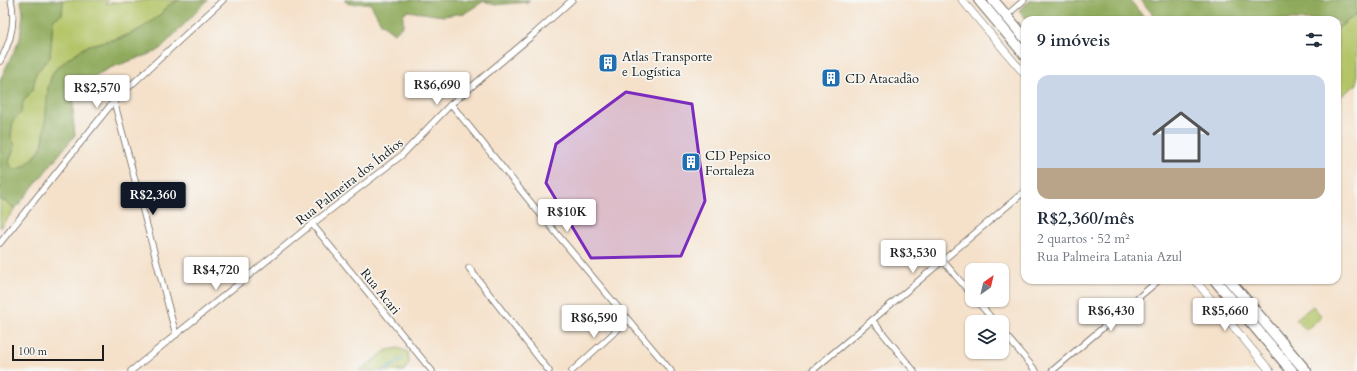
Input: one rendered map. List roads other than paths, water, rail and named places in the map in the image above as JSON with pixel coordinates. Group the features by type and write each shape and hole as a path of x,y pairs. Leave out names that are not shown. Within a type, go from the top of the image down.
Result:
{"highway":[{"path":"979,0 1021,50"},
{"path":"993,0 1021,33"},
{"path":"1218,284 1292,371"},
{"path":"1232,284 1306,371"}],"street":[{"path":"0,61 13,29 14,17 11,0"},
{"path":"0,243 114,101 223,0"},
{"name":"Rua Palmeira dos Índios","path":"131,371 312,224 402,155 451,104 572,0"},
{"path":"962,0 1021,70"},
{"path":"1006,16 1024,0"},
{"path":"114,101 176,335"},
{"path":"451,104 671,371"},
{"path":"812,371 1021,193"},
{"name":"Rua Acari","path":"312,224 432,371"},
{"path":"943,260 965,287"},
{"path":"469,268 549,371"},
{"path":"1052,371 1154,284"},
{"path":"1198,284 1270,371"},
{"path":"982,307 989,315"},
{"path":"572,371 628,320"},
{"path":"872,320 914,371"},
{"path":"1009,339 1036,371"}],"waterway":[{"path":"384,371 402,359"}],"place":[{"name":"Atlas Transporte e Logística","path":"608,63"},
{"name":"CD Atacadão","path":"831,78"},
{"name":"CD Pepsico Fortaleza","path":"691,162"}]}
